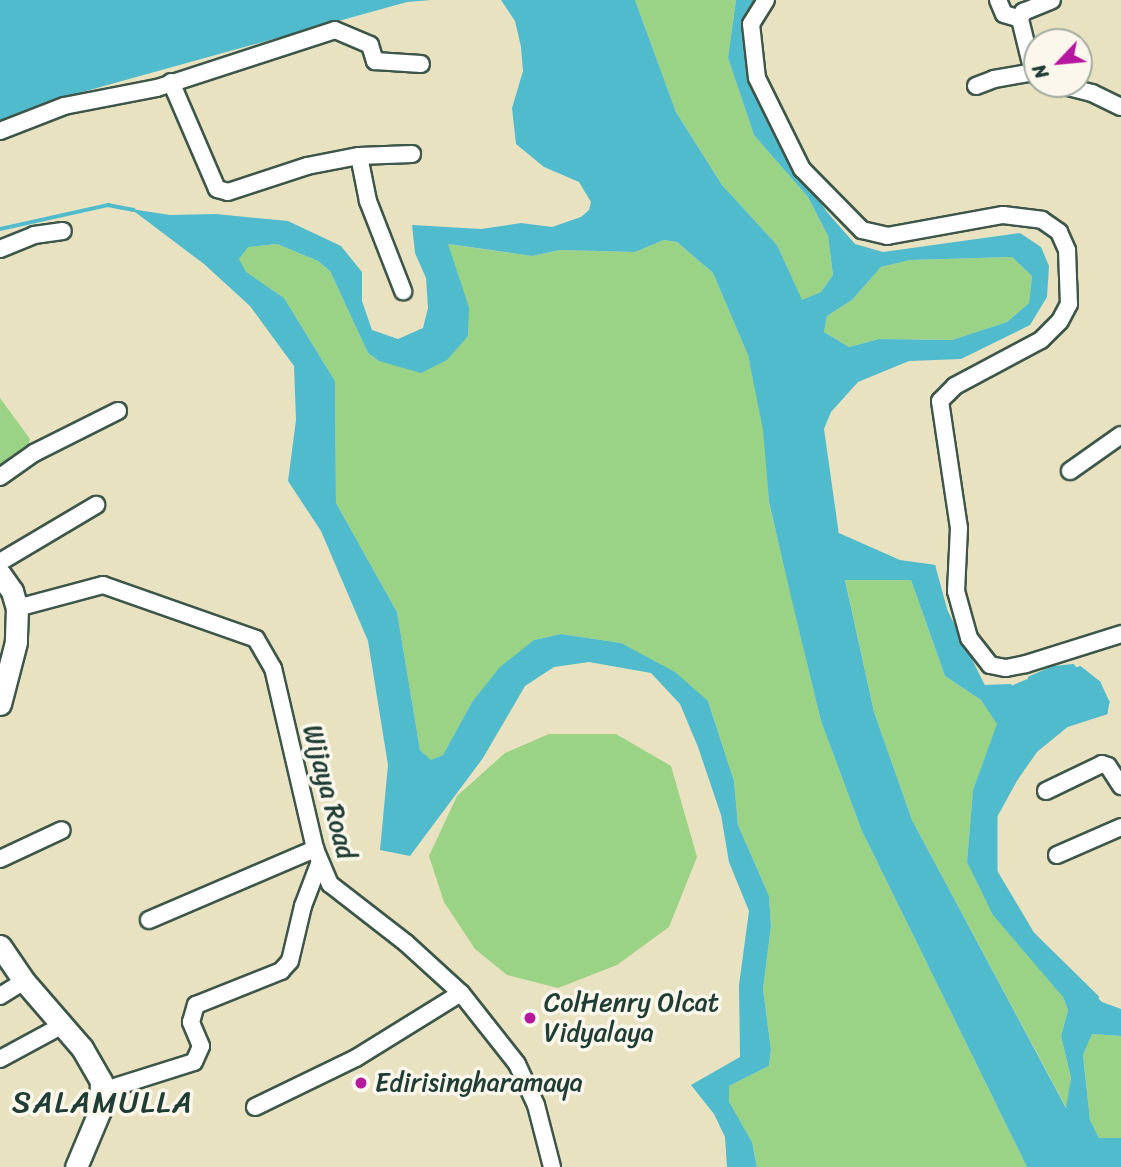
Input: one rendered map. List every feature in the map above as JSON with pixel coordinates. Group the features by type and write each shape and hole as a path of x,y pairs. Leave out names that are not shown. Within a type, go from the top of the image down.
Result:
{"main road":[{"path":"0,574 18,608 16,642 0,704"},
{"path":"0,946 24,981 63,1025 96,1070 102,1091 92,1134 76,1167"}],"street":[{"path":"766,0 751,24 757,78 802,169 862,230 887,236 1003,215 1042,220 1059,232 1068,250 1069,304 1060,321 1041,340 955,386 940,401 959,528 956,591 969,638 990,665 1006,668 1026,664 1121,634"},
{"path":"998,0 1004,14 1020,19"},
{"path":"1023,30 1020,19 1023,12 1052,0"},
{"path":"0,131 64,106 157,88 335,30 370,45 374,61 421,64"},
{"path":"976,86 994,79 1023,75"},
{"path":"171,82 217,189 228,192 307,166 359,156 412,154"},
{"path":"1093,93 1121,107"},
{"path":"359,156 368,201 403,291"},
{"path":"0,249 34,235 63,231"},
{"path":"0,477 34,453 118,411"},
{"path":"1070,471 1121,435"},
{"path":"0,562 96,505"},
{"name":"Wijaya Road","path":"18,608 103,585 256,639 273,668 317,856 330,884 406,943 461,993 517,1064 536,1105 552,1167"},
{"path":"1046,791 1102,764 1108,766 1121,786"},
{"path":"1057,855 1121,827"},
{"path":"0,859 62,830"},
{"path":"149,920 317,856"},
{"path":"102,1091 194,1062 201,1046 191,1022 196,1005 281,971 290,961 317,856"},
{"path":"0,996 24,981"},
{"path":"255,1107 356,1058 461,993"},
{"path":"0,1059 63,1025"}],"green space":[{"path":"635,0 736,0 728,58 754,135 808,197 828,236 833,275 821,292 801,301 777,245 722,185 676,112"},
{"path":"664,240 677,242 713,273 748,355 764,430 769,503 821,721 862,831 1027,1167 757,1167 752,1142 728,1102 729,1086 769,1066 771,1050 763,989 771,926 769,896 738,825 734,781 708,701 621,643 561,634 534,640 472,702 443,755 431,761 420,750 397,612 336,503 335,381 284,298 245,272 239,259 247,247 277,244 318,261 330,271 368,353 379,361 469,307 447,244 532,256 560,250 635,252"},
{"path":"1012,257 1032,276 1029,303 1007,322 952,340 879,339 849,347 824,332 827,316 852,300 881,267 910,260"},
{"path":"0,398 30,439 27,448 0,469"},
{"path":"845,579 911,580 945,676 981,700 998,724 973,790 967,862 1063,997 1068,1010 1061,1036 1071,1078 1067,1109 912,820 874,712"},
{"path":"549,734 616,734 671,766 697,857 669,927 617,965 558,988 507,975 475,949 444,902 429,856 457,796 505,753"},
{"path":"1092,1034 1121,1036 1121,1138 1099,1138 1090,1120 1083,1054"}],"water":[{"path":"0,0 431,0 407,2 50,101 0,122"},
{"path":"501,0 635,0 676,112 722,185 777,245 802,300 821,292 833,275 828,236 808,197 754,135 728,58 736,0 754,0 745,37 756,95 782,146 827,212 855,244 883,252 1020,233 1041,247 1049,266 1047,297 1030,325 961,359 909,361 858,382 831,412 824,429 839,535 900,562 934,567 946,611 984,687 1006,688 1054,668 1074,666 1084,669 1099,683 1108,702 1106,713 1068,725 1036,751 1017,778 996,816 996,871 1033,934 1102,1002 1121,1009 1121,1036 1092,1034 1083,1055 1090,1120 1099,1138 1121,1138 1121,1167 1027,1167 862,831 821,721 791,597 769,502 763,430 748,355 713,273 677,242 664,240 635,252 560,250 532,256 448,244 469,307 468,336 447,360 421,373 379,361 368,353 330,271 318,261 277,244 248,247 239,259 246,272 284,298 335,381 336,503 397,612 420,750 431,760 443,755 472,702 500,667 534,640 561,634 621,643 675,672 708,701 734,781 738,825 769,896 771,926 763,989 771,1050 769,1066 729,1086 729,1102 752,1142 757,1167 727,1167 725,1137 714,1114 691,1085 740,1057 739,985 749,911 729,862 721,815 698,747 680,704 651,673 589,662 554,667 525,686 483,758 410,856 380,850 388,765 368,641 321,531 288,481 296,420 294,366 250,306 204,264 131,209 170,215 216,214 288,221 341,246 362,272 362,301 372,330 398,339 423,328 428,308 426,278 415,253 412,225 481,229 521,223 552,227 581,217 589,210 591,202 579,182 544,167 516,144 512,108 523,71 515,21","holes":["1012,257 1032,276 1029,303 1007,322 952,340 879,339 849,347 824,332 827,316 852,300 881,267 910,260","845,580 911,580 945,676 981,700 997,724 973,790 967,862 993,915 1063,997 1068,1010 1061,1036 1071,1078 1066,1108 912,820 874,712"]}],"waterway":[{"path":"0,229 108,205 134,210"},
{"path":"839,535 900,562 934,567 946,611 984,687 1010,686"},
{"path":"1030,678 1054,668 1073,666"},
{"path":"1080,668 1099,683 1108,702 1106,713 1068,725 1036,751 1017,778 996,816 996,872 1033,934 1097,997"}],"place":[{"name":"ColHenry Olcat Vidyalaya","path":"530,1018"},
{"name":"Edirisingharamaya","path":"361,1083"}],"district":[{"name":"SALAMULLA","path":"103,1102"}]}
